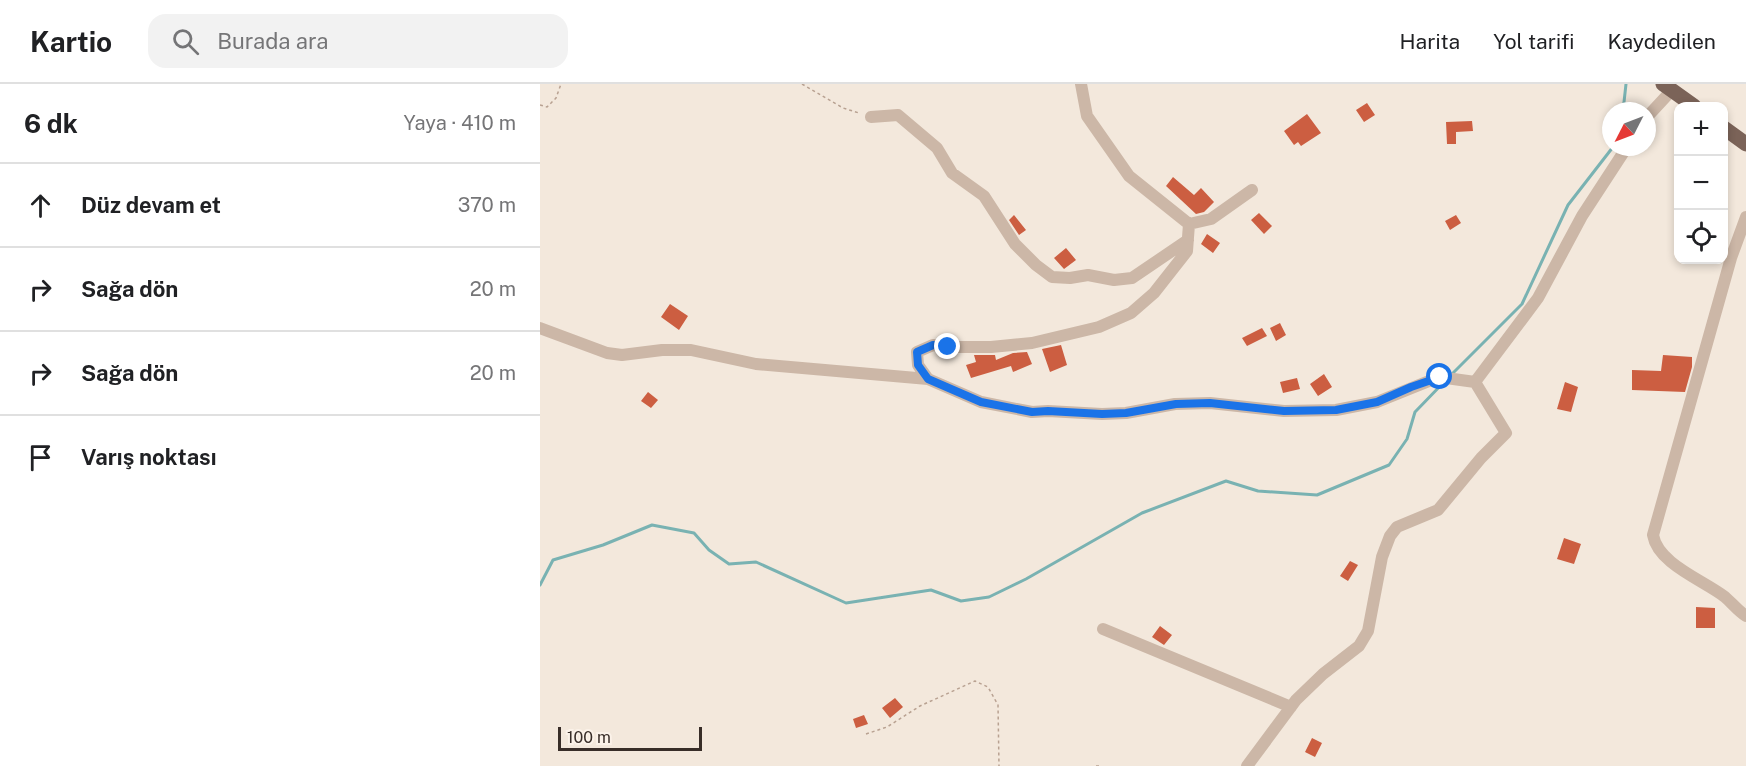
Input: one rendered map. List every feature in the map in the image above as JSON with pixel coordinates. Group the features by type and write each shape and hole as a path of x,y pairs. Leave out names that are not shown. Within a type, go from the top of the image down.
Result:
{"main road":[{"path":"1668,87 1689,102"},
{"path":"1728,131 1746,144"}],"street":[{"path":"1081,84 1087,116 1128,176 1190,224"},
{"path":"1656,104 1668,87"},
{"path":"871,117 898,115 937,148 952,173 984,196 1015,244 1052,277 1070,278 1088,275 1114,280 1132,278 1188,240"},
{"path":"1474,382 1538,298 1582,216 1621,156"},
{"path":"1190,224 1211,219 1252,190"},
{"path":"1746,217 1731,258 1653,535 1655,546 1665,557 1725,597 1746,616"},
{"path":"928,379 918,365 917,352 933,345 991,346 1032,343 1100,327 1131,314 1154,294 1186,251 1190,224"},
{"path":"540,328 607,353 622,355 662,350 691,350 756,364 928,379 981,402 1032,412 1126,413 1176,404 1210,403 1284,411 1336,410 1377,402 1440,377 1474,382"},
{"path":"1247,766 1291,707 1323,674 1359,646 1368,631 1382,557 1390,536 1397,527 1438,510 1481,458 1506,434 1474,382"},
{"path":"1103,629 1291,707"}],"path":[{"path":"540,105 547,106 556,98 561,84"},
{"path":"802,84 843,108 871,117"},
{"path":"866,734 888,727 920,706 975,681 988,687 998,705 999,766"},
{"path":"1096,766 1102,766"}],"building":[{"path":"1367,103 1375,115 1364,122 1356,110"},
{"path":"1307,114 1321,133 1301,146 1298,142 1294,145 1284,131"},
{"path":"1472,121 1473,131 1456,132 1456,144 1447,144 1446,122"},
{"path":"1173,177 1194,195 1201,188 1214,202 1204,212 1196,214 1166,186"},
{"path":"1259,213 1272,226 1264,234 1251,220"},
{"path":"1014,215 1026,230 1019,235 1009,220"},
{"path":"1456,215 1461,223 1450,230 1445,221"},
{"path":"1207,234 1220,243 1213,253 1201,244"},
{"path":"1066,248 1076,260 1064,269 1054,258"},
{"path":"670,304 688,316 679,330 661,317"},
{"path":"1280,323 1286,335 1276,341 1270,328"},
{"path":"1262,328 1267,336 1247,346 1242,338"},
{"path":"1061,345 1067,365 1050,372 1042,349"},
{"path":"1027,352 1032,364 1013,372 1011,366 971,378 966,365 976,362 974,355 995,355 996,360 1013,353"},
{"path":"1663,355 1692,357 1692,367 1685,392 1632,390 1632,370 1661,371"},
{"path":"1324,374 1332,387 1318,396 1310,384"},
{"path":"1297,378 1300,389 1283,393 1280,382"},
{"path":"1565,382 1578,387 1571,412 1557,409"},
{"path":"648,392 658,400 651,408 641,401"},
{"path":"1564,538 1581,544 1574,564 1557,559"},
{"path":"1350,561 1358,565 1348,581 1340,576"},
{"path":"1696,607 1715,608 1715,628 1696,628"},
{"path":"1160,626 1172,635 1164,645 1152,637"},
{"path":"895,698 903,707 890,718 882,708"},
{"path":"864,715 868,724 856,728 853,719"},
{"path":"1312,738 1322,743 1315,757 1305,752"}],"waterway":[{"path":"1624,102 1626,84"},
{"path":"1452,374 1522,304 1568,205 1606,156"},
{"path":"540,585 553,560 603,545 652,525 694,533 709,550 729,564 756,562 846,603 931,590 961,601 989,597 1026,579 1142,513 1226,481 1258,491 1317,495 1389,465 1407,439 1415,412 1445,381"}],"route":[{"path":"948,347 933,345 917,352 918,365 928,379 981,402 1032,412 1126,413 1176,404 1210,403 1284,411 1336,410 1377,402 1440,377"}]}
